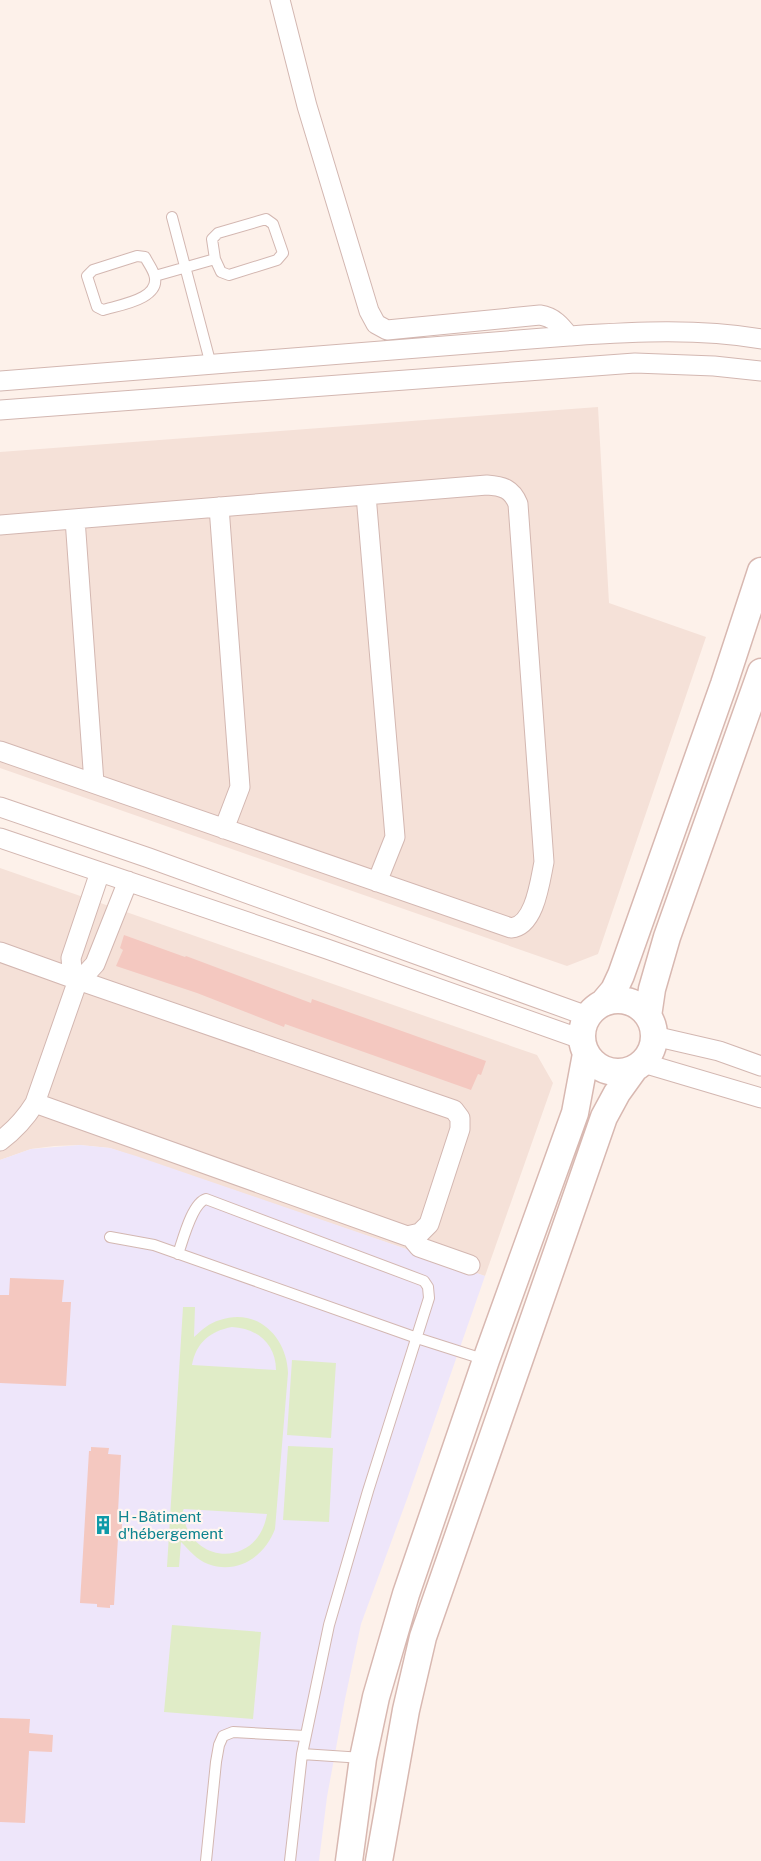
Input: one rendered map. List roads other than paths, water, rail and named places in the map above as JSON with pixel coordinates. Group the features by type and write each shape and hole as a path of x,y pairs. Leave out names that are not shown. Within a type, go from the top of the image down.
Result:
{"main road":[{"path":"349,1861 363,1758 376,1697 406,1594 486,1360 575,1113 589,1028 614,990 621,975 724,684 761,571"},
{"path":"379,1861 406,1710 423,1637 604,1117 617,1093 653,1046 651,1026 652,989 667,937 761,672"},
{"path":"639,1065 625,1072 613,1072 602,1069 593,1063 589,1028 613,1000 623,1000 642,1008 651,1026"}],"street":[{"path":"280,0 307,106 369,311 376,324 387,330 540,315 556,321 570,336"},
{"path":"0,381 570,336 684,331 709,332 761,339"},
{"path":"0,410 635,363 714,366 761,371"},
{"path":"0,525 488,485 502,486 514,494 518,504 544,862 535,901 526,919 517,927 511,928 0,751"},
{"path":"366,495 394,837 377,882"},
{"path":"220,507 240,787 224,829"},
{"path":"75,519 94,783"},
{"path":"0,807 337,927 589,1028"},
{"path":"0,838 327,949 589,1028"},
{"path":"78,980 72,969 71,958 100,872"},
{"path":"0,1142 26,1118 35,1103 78,980 95,964 128,881"},
{"path":"327,949 337,927"},
{"path":"0,952 454,1110 460,1118 461,1124 429,1224 420,1233 413,1235 401,1234 35,1103"},
{"path":"651,1026 761,1066"},
{"path":"639,1065 761,1098"},
{"path":"413,1235 414,1242 419,1247 470,1265"}],"lane":[{"path":"172,218 211,365"},
{"path":"266,219 273,224 283,253 277,260 229,275 221,272 214,259 212,239 218,233 266,219"},
{"path":"137,256 144,257 155,276 153,290 147,296 103,310 97,307 88,276 93,270 137,256"},
{"path":"155,276 214,259"},
{"path":"178,1254 191,1217 200,1202 206,1199 224,1204 424,1281 428,1287 429,1298 368,1491 329,1625 302,1754 290,1861"},
{"path":"110,1237 154,1245 417,1338 486,1360"},
{"path":"206,1861 216,1762 219,1745 223,1736 227,1733 238,1732 305,1736"},
{"path":"302,1754 363,1758"}],"place":[{"name":"H - Bâtiment d'hébergement","path":"103,1525"}]}
